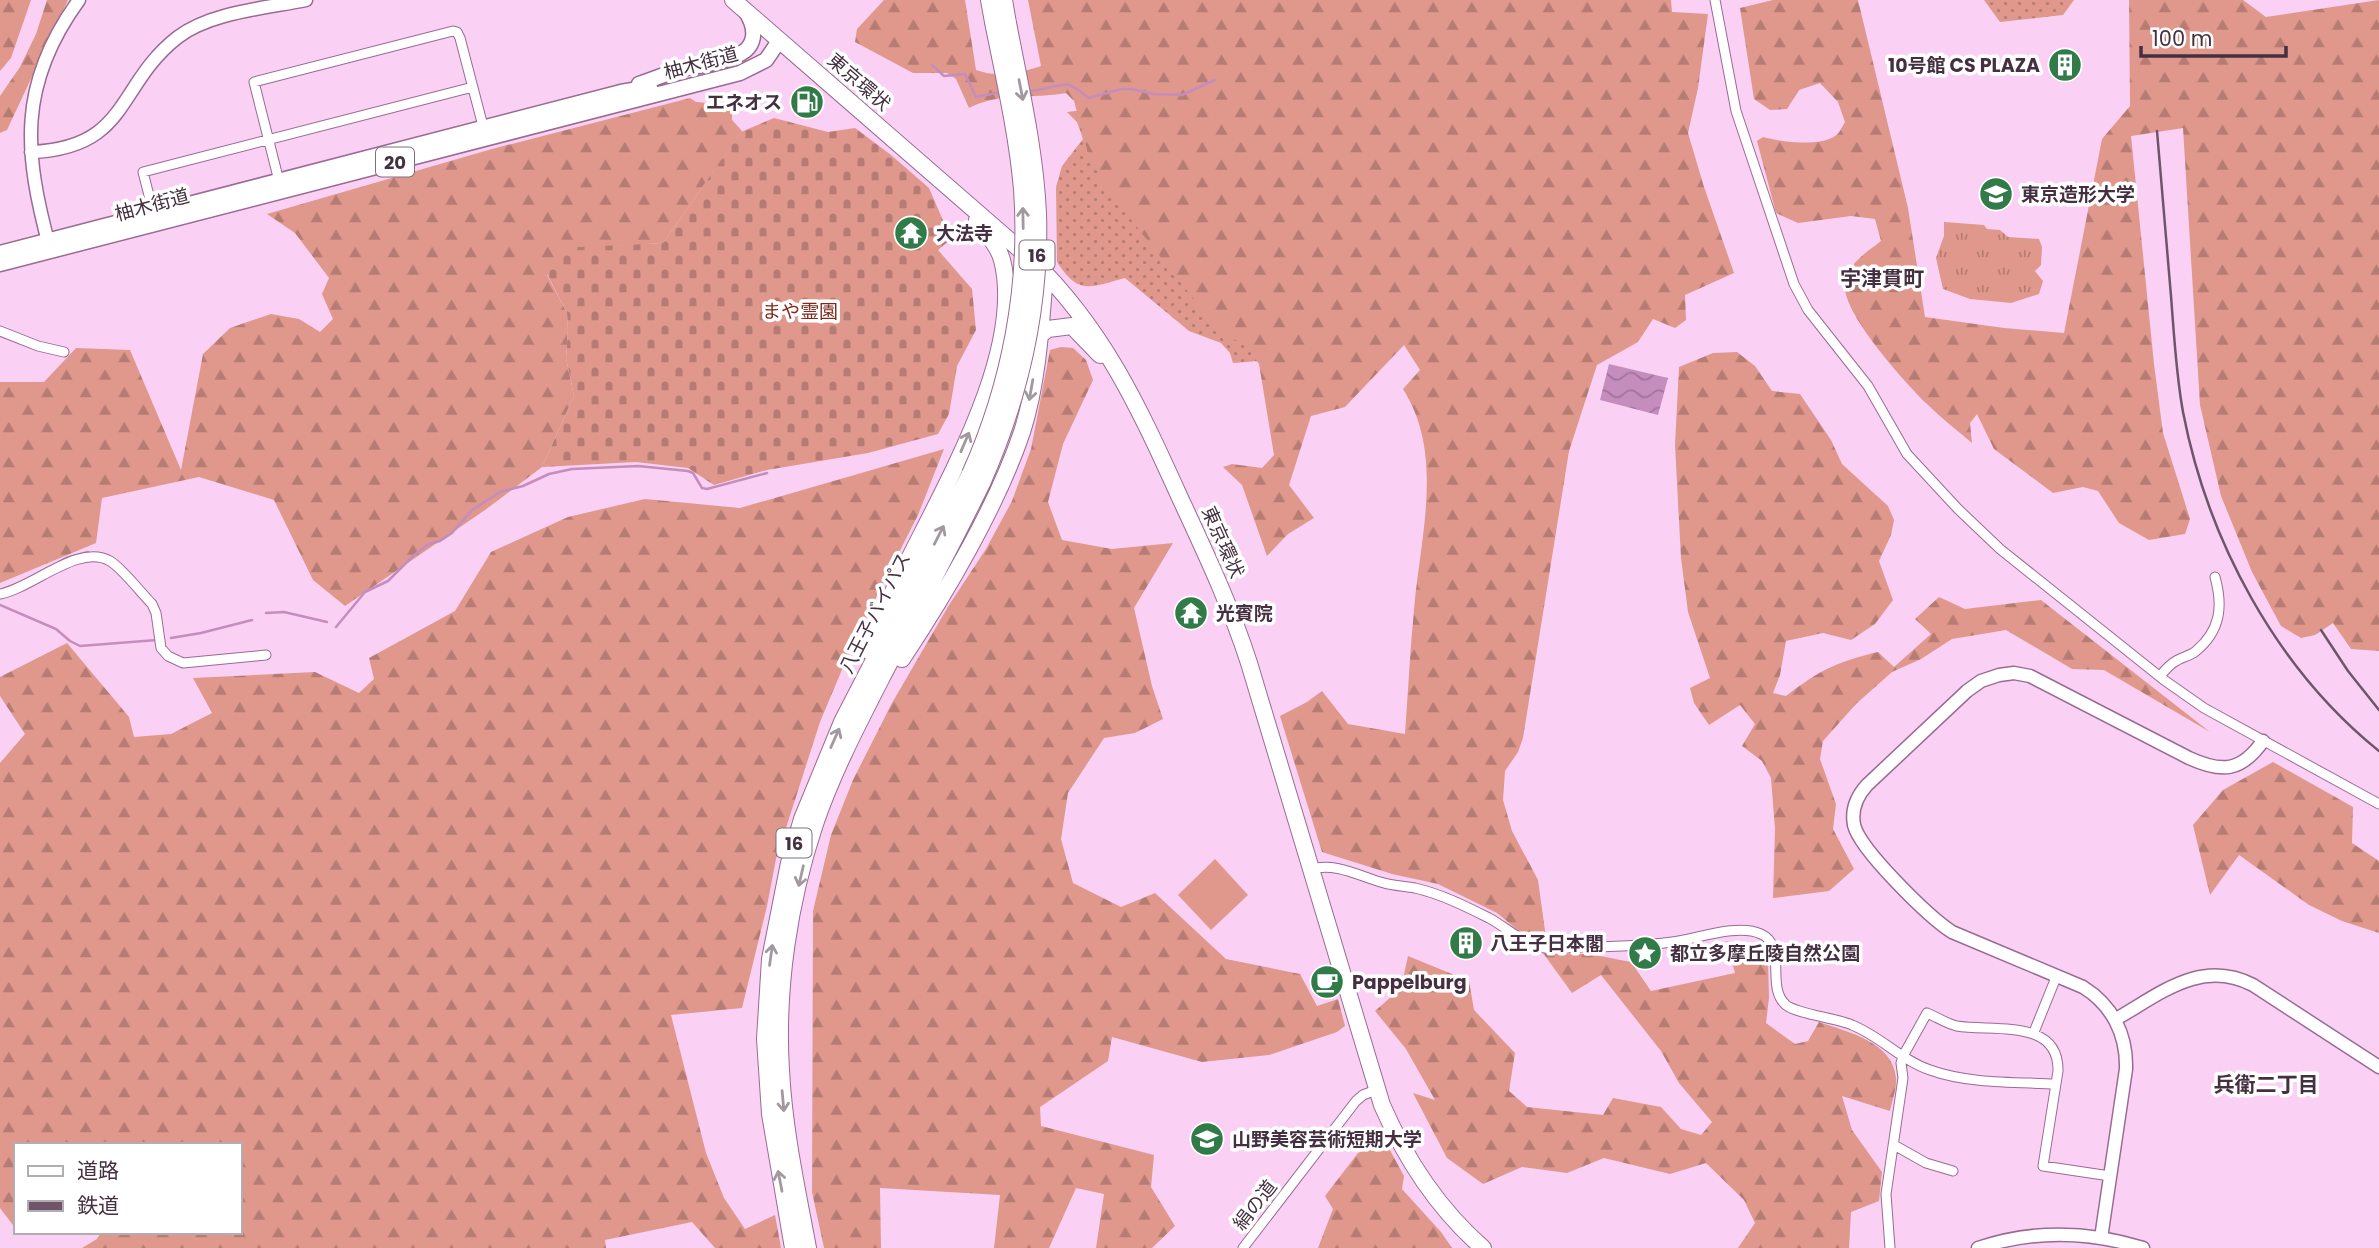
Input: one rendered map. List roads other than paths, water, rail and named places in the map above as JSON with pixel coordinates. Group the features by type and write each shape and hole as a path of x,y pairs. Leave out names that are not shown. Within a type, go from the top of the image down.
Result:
{"highway":[{"name":"16","path":"733,0 779,41"},
{"name":"八王子バイパス","path":"989,0 1001,23"},
{"name":"八王子バイパス","path":"808,1248 785,1113 781,1069 782,989 793,913 815,824 855,729 977,478 1010,354 1019,296 1023,214 1001,23 1004,0"},
{"name":"東京環状","path":"779,41 1032,260 1090,325 1122,376 1154,440 1234,619 1312,869 1376,1090 1394,1133 1420,1179 1448,1213 1483,1248"},
{"name":"16","path":"850,707 885,608 948,482 989,382 1001,336 1006,297 1005,275 997,246 969,205"},
{"path":"1006,297 1012,276 1032,260"},
{"name":"16","path":"855,729 905,655 953,575 999,489 1022,429 1031,394 1045,273"},
{"name":"16","path":"1039,336 1048,329 1072,326 1122,376"},
{"name":"八王子バイパス","path":"793,1248 777,1161 766,1070 770,959 786,875 802,819 850,707 977,478"}],"main road":[{"name":"20","path":"625,91 662,75 735,56 746,50 754,31 746,12"},
{"name":"柚木街道","path":"0,264 49,246 485,133 625,91 747,61 779,41"},
{"name":"柚木街道","path":"155,218 279,181 751,69 772,55 779,41"},
{"name":"柚木街道","path":"0,253 49,246"}],"street":[{"path":"49,246 34,183 32,115 42,68 56,36 79,0"},
{"path":"31,152 65,149 87,141 100,132 166,47 198,25 306,0"},
{"path":"1715,0 1736,111 1794,284 1808,310 1868,386 1907,453 1958,509 2020,566 2160,676 2204,708 2379,804"},
{"path":"279,181 254,82 453,31 457,32 460,38 485,133"},
{"path":"155,218 143,172 473,87"},
{"path":"0,331 38,346 64,352"},
{"path":"0,594 22,587 67,562 89,556 110,561 152,604 156,613 161,648 168,656 183,663 266,655"},
{"path":"2160,676 2174,662 2195,652 2215,625 2220,612 2221,597 2215,576"},
{"path":"2101,1238 2126,1069 2125,1050 2116,1019 2090,992 2057,975 1952,932 1922,909 1860,838 1853,819 1855,804 1862,791 1967,691 1990,677 2007,674 2037,678 2208,766 2226,768 2241,763 2254,753 2263,741"},
{"path":"1312,869 1338,869 1385,884 1440,895 1492,919 1524,940 1544,948 1652,944 1731,931 1754,931 1763,935 1774,948 1777,985 1785,1004 1794,1009 1866,1031 1929,1070 1962,1078 2056,1084"},
{"path":"2034,1032 2057,975"},
{"path":"2116,1019 2191,978 2232,976 2253,985 2379,1067"},
{"path":"1890,1248 1886,1194 1903,1078 1901,1063 1927,1013 1955,1026 2034,1032 2054,1052 2058,1062 2043,1166 2110,1176"},
{"name":"絹の道","path":"1243,1248 1356,1101 1376,1090"},
{"path":"1894,1145 1926,1163 1953,1171"},
{"path":"1978,1248 2036,1236 2101,1238 2143,1248"}],"water":[{"path":"1609,364 1668,378 1658,415 1600,400"}],"waterway":[{"path":"932,65 944,76 965,74 976,97 1002,92"},
{"path":"1029,91 1069,85 1089,98 1121,89 1182,95 1215,80"},
{"path":"336,627 365,592 388,581 414,555 452,533 472,510 500,492 523,486 549,474 572,469 638,466 688,471 693,473 702,488 707,489 767,473"},
{"path":"59,562 88,552"},
{"path":"0,605 56,629 80,646 157,640"},
{"path":"266,613 284,612 327,622"},
{"path":"171,638 252,620"}],"railway":[{"path":"2157,131 2181,398 2194,460 2210,508 2252,599 2278,641 2308,681 2342,718 2379,751"},
{"path":"2321,630 2348,671 2379,710"}],"place":[{"name":"10号館 CS PLAZA","path":"2065,65"},
{"name":"エネオス","path":"807,102"},
{"name":"東京造形大学","path":"1996,194"},
{"name":"大法寺","path":"911,233"},
{"name":"光賓院","path":"1191,613"},
{"name":"八王子日本閣","path":"1466,943"},
{"name":"都立多摩丘陵自然公園","path":"1645,953"},
{"name":"Pappelburg","path":"1327,982"},
{"name":"山野美容芸術短期大学","path":"1207,1139"}],"district":[{"name":"宇津貫町","path":"1882,278"},
{"name":"兵衛二丁目","path":"2266,1084"}],"park label":[{"name":"まや霊園","path":"800,311"}]}
